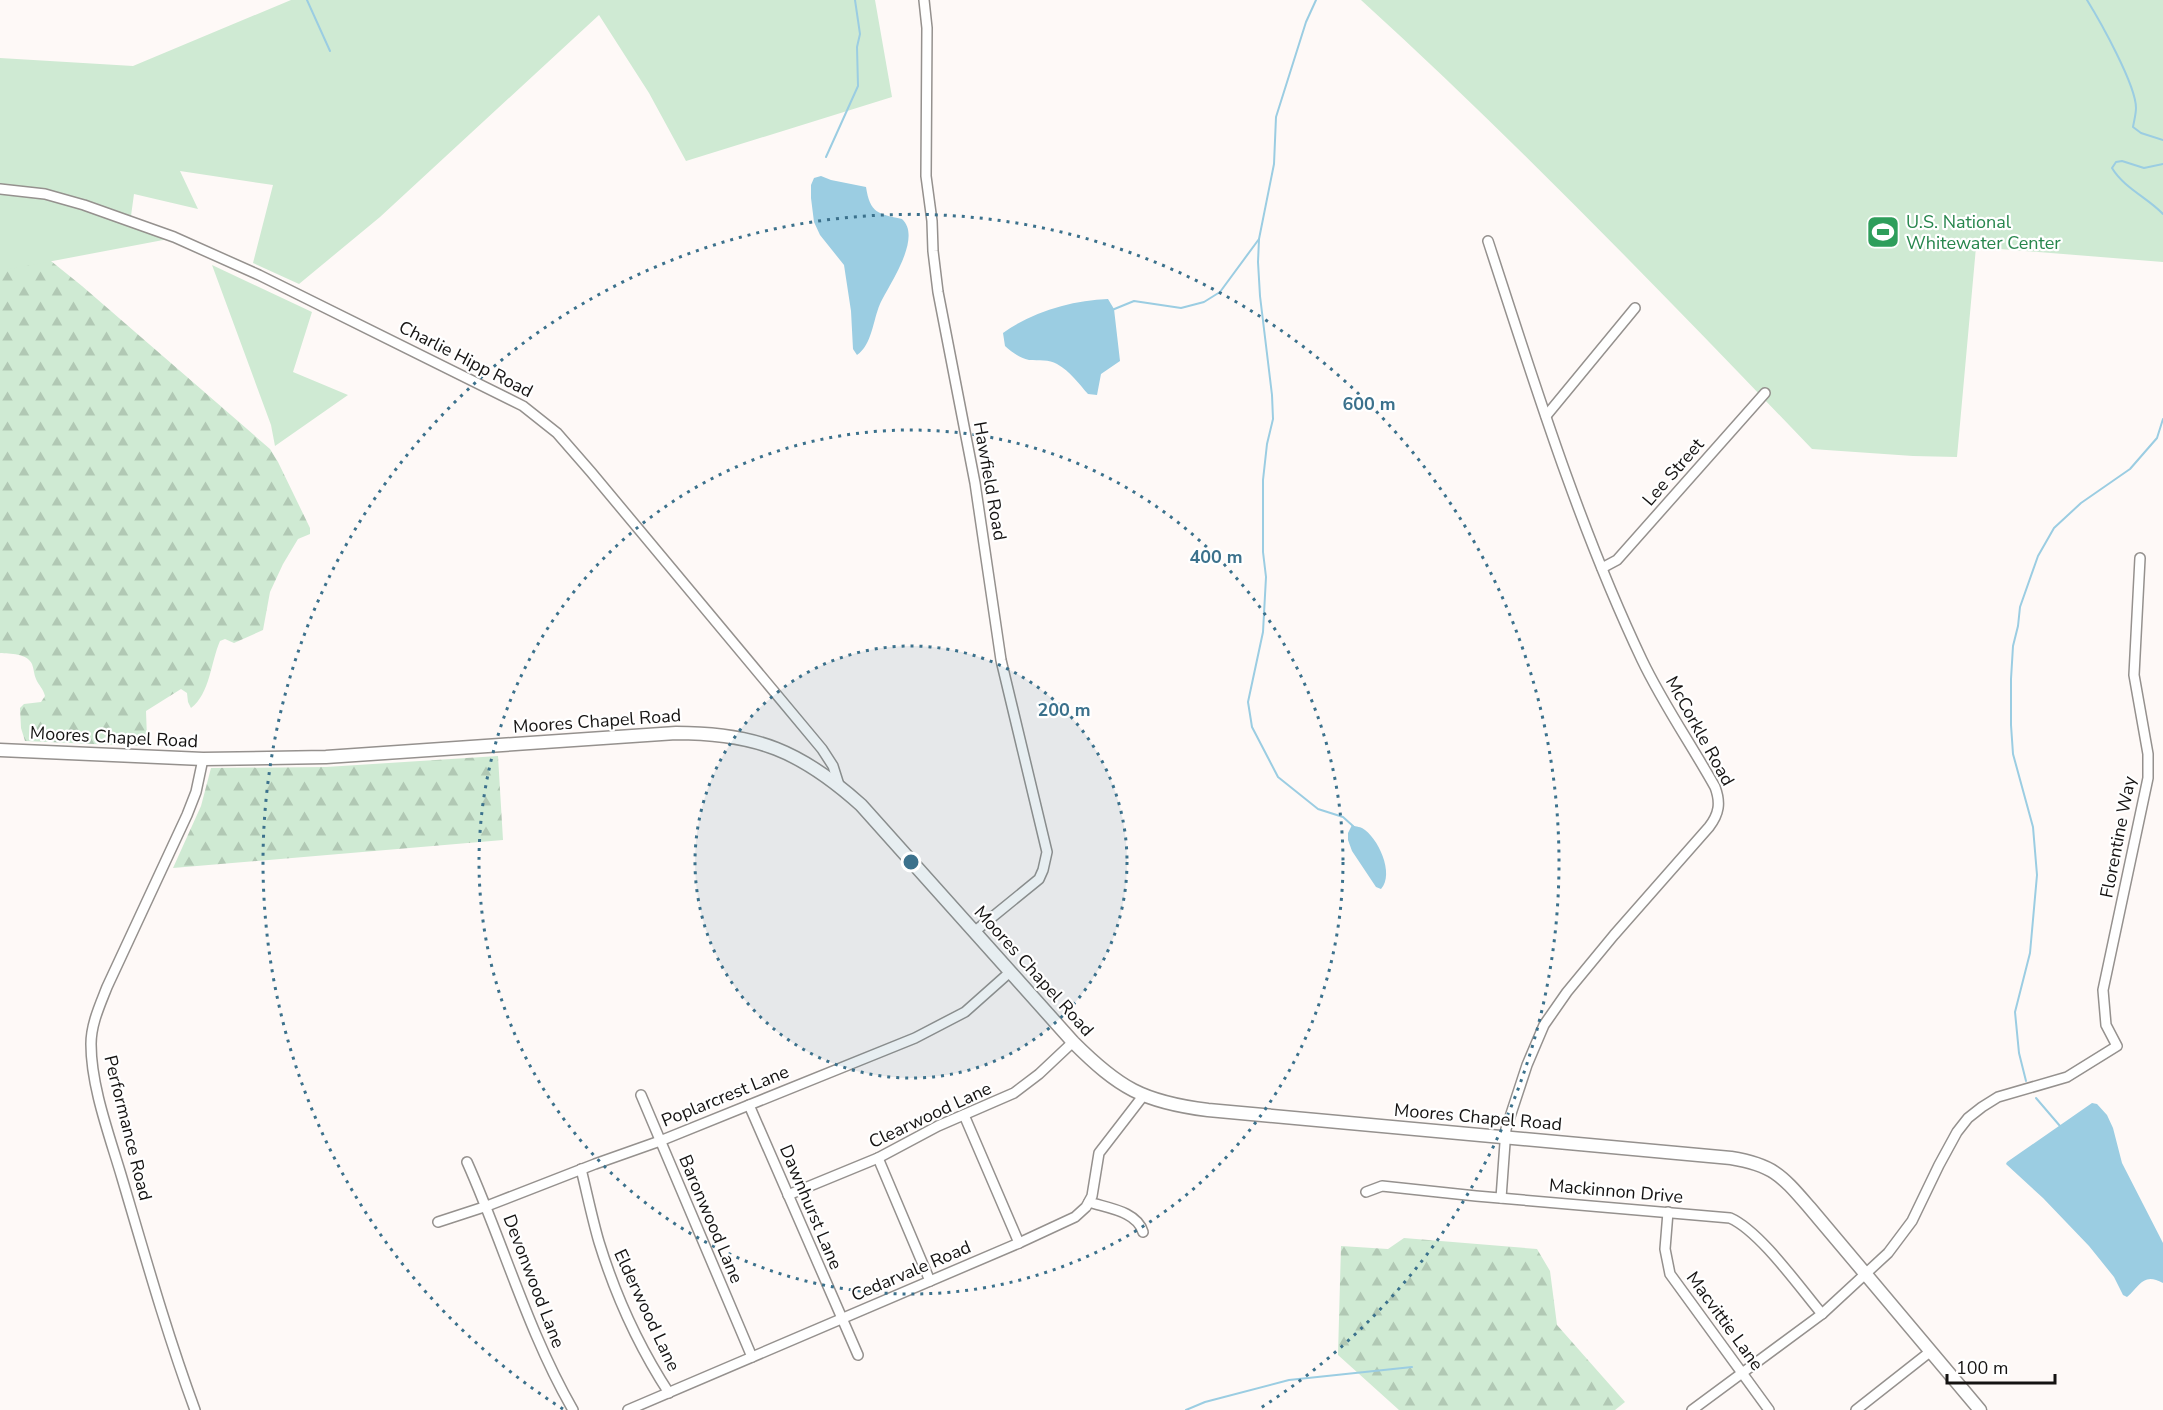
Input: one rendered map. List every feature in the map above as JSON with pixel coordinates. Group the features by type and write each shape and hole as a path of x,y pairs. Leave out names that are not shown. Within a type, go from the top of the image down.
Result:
{"main road":[{"name":"Moores Chapel Road","path":"0,750 203,759 326,757 702,733 739,737 777,748 810,765 839,785 872,817 1073,1042 1107,1075 1143,1096 1178,1106 1208,1110 1731,1158 1761,1164 1786,1181 1980,1410"}],"street":[{"name":"Hawfield Road","path":"924,0 927,28 926,176 938,292 975,483 1001,660 1047,852 1043,870 1038,879 974,933"},
{"name":"Charlie Hipp Road","path":"0,189 45,194 82,204 204,249 446,367 537,415 591,472 822,749 833,766 839,785"},
{"name":"McCorkle Road","path":"1488,241 1591,543 1662,699 1715,787 1719,807 1709,827 1614,935 1552,1012 1535,1042 1504,1137 1501,1198"},
{"path":"1546,416 1635,308"},
{"name":"Lee Street","path":"1602,568 1617,560 1765,393"},
{"name":"Florentine Way","path":"1866,1274 1888,1253 1912,1221 1939,1165 1957,1132 1968,1118 1998,1097 2067,1077 2117,1046 2106,1025 2103,990 2148,778 2148,754 2134,675 2140,558"},
{"name":"Performance Road","path":"195,1410 160,1306 110,1136 95,1077 91,1042 96,1018 107,987 192,801 203,759"},
{"name":"Poplarcrest Lane","path":"438,1222 660,1141 937,1028 965,1012 1010,972"},
{"name":"Clearwood Lane","path":"788,1195 878,1158 930,1130 1014,1093 1039,1074 1073,1042"},
{"name":"Baronwood Lane","path":"641,1095 752,1357"},
{"path":"1143,1096 1099,1154 1089,1202 1129,1215 1139,1223 1143,1232"},
{"name":"Dawnhurst Lane","path":"749,1104 858,1355"},
{"path":"964,1115 1019,1243"},
{"path":"878,1158 930,1281"},
{"name":"Devonwood Lane","path":"468,1162 540,1346 573,1410"},
{"name":"Elderwood Lane","path":"581,1169 593,1221 610,1275 637,1335 669,1393"},
{"name":"Mackinnon Drive","path":"1366,1192 1382,1186 1730,1218 1739,1222 1760,1241 1822,1314"},
{"name":"Cedarvale Road","path":"628,1410 1019,1243 1075,1217 1089,1202"},
{"name":"Macvittie Lane","path":"1668,1212 1665,1249 1670,1274 1769,1410"},
{"path":"1692,1410 1822,1314 1866,1274"},
{"path":"1856,1410 1931,1352"}],"green space":[{"path":"291,0 875,0 892,97 686,161 649,93 599,15 380,217 299,284 253,263 273,185 180,171 198,209 134,194 131,216 179,237 0,271 0,58 133,66"},
{"name":"U.S. National Whitewater Center","path":"1361,0 2163,0 2163,262 1976,247 1957,457 1812,449 1534,165"},
{"path":"0,220 82,286 270,449 310,528 310,534 298,539 270,592 263,630 234,643 225,639 220,641 206,686 197,702 191,708 187,693 181,689 146,711 147,739 138,746 25,741 21,728 20,708 24,704 41,702 45,696 30,660 18,655 0,653"},
{"path":"212,265 312,312 293,372 348,395 275,446 271,425"},
{"path":"498,756 503,840 173,868 201,806 211,768 326,767"},
{"path":"1404,1238 1537,1249 1550,1271 1557,1325 1625,1402 1615,1410 1399,1410 1338,1355 1341,1246 1388,1249"}],"water":[{"path":"821,176 866,187 870,202 876,211 902,219 907,227 909,238 902,262 880,304 869,339 857,355 853,349 851,311 844,265 820,235 814,222 811,185 814,178"},
{"path":"1108,299 1114,309 1120,361 1101,374 1097,395 1088,394 1070,374 1054,362 1025,359 1005,346 1003,333 1040,313 1081,302"},
{"path":"1352,825 1368,833 1379,847 1386,874 1381,889 1376,887 1352,851 1348,833"},
{"path":"2092,1103 2097,1104 2107,1115 2113,1128 2122,1163 2163,1243 2163,1283 2151,1279 2146,1280 2127,1297 2123,1295 2114,1277 2089,1246 2043,1198 2006,1164"}],"waterway":[{"path":"307,0 330,51"},
{"path":"826,157 858,86 857,47 860,34 855,0"},
{"path":"1316,0 1306,22 1276,117 1274,164 1259,239 1260,296 1273,419 1267,444 1263,480 1263,552 1266,577 1263,632 1248,702 1252,727 1278,777 1318,809 1343,817 1353,826"},
{"path":"2087,0 2130,84 2136,108 2133,127 2141,133 2163,140"},
{"path":"2163,164 2144,168 2122,161 2116,162 2112,168 2129,187 2163,214"},
{"path":"1112,310 1134,301 1181,308 1204,302 1220,292 1259,239"},
{"path":"2026,1081 2019,1053 2015,1012 2030,953 2037,875 2033,827 2013,754 2011,725 2013,646 2020,607 2038,556 2054,528 2081,503 2130,469 2157,438 2163,419"},
{"path":"2036,1098 2060,1126"},
{"path":"1186,1410 1205,1402 1289,1380 1412,1367"}],"place":[{"name":"U.S. National Whitewater Center","path":"1883,232"}]}
